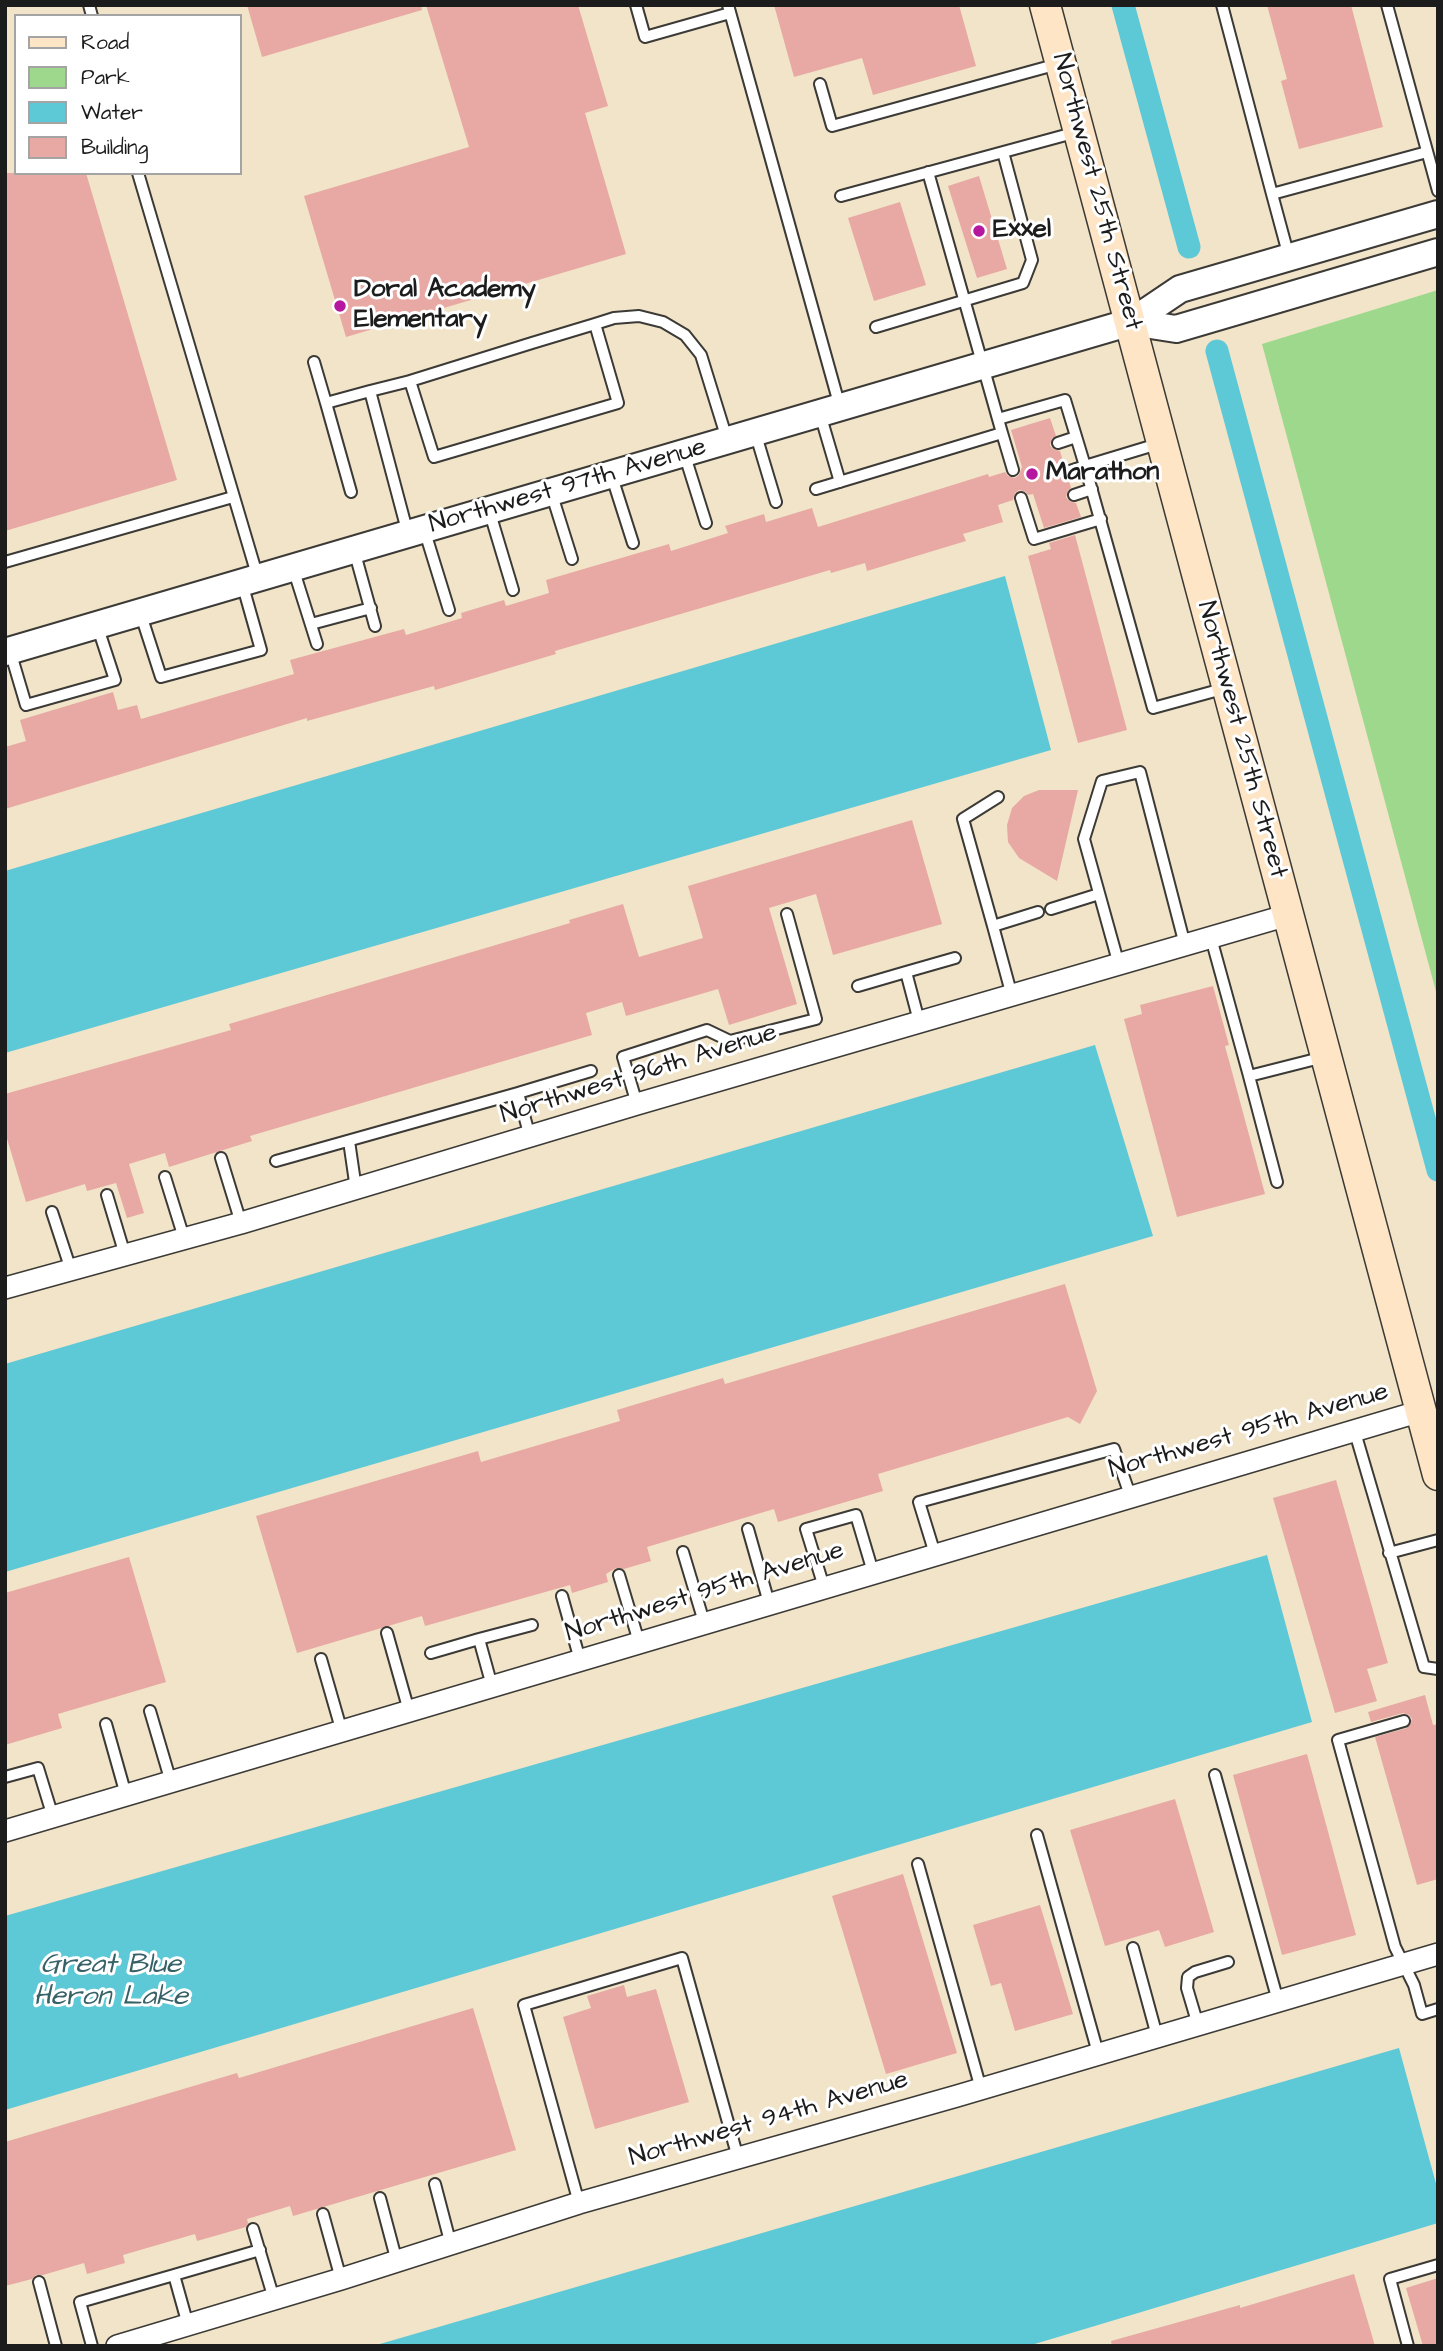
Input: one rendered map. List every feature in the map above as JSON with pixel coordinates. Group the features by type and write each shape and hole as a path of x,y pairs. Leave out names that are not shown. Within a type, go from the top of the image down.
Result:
{"main road":[{"name":"Northwest 25th Street","path":"1045,5 1438,1475"}],"street":[{"name":"Northwest 97th Avenue","path":"8,652 1131,322 1180,289 1438,214"},
{"name":"Northwest 97th Avenue","path":"1131,322 1177,329 1438,252"},
{"name":"Northwest 96th Avenue","path":"5,1288 241,1223 919,1021 1288,915"},
{"name":"Northwest 95th Avenue","path":"5,1831 1421,1411"},
{"name":"Northwest 94th Avenue","path":"117,2346 397,2262 579,2203 982,2089 1438,1954"}],"lane":[{"path":"636,5 645,37 729,9 830,410 840,482"},
{"path":"1222,5 1289,257"},
{"path":"1387,5 1438,191"},
{"path":"820,85 832,126 1061,64"},
{"path":"841,196 1080,132"},
{"path":"876,327 965,302 1023,282 1032,260 1003,152"},
{"path":"1272,194 1427,152"},
{"path":"928,172 1002,433 1014,461"},
{"path":"139,175 233,497 261,650 161,677 140,612"},
{"path":"326,403 410,381 614,318 639,316 663,322 685,335 701,355 727,440"},
{"path":"410,381 434,457 618,403 595,324"},
{"path":"314,362 351,492"},
{"path":"370,391 416,532 449,610"},
{"path":"998,419 1065,400 1153,708 1226,688"},
{"path":"755,432 776,502"},
{"path":"816,489 1002,433"},
{"path":"1058,443 1076,437"},
{"path":"1067,472 1162,442"},
{"path":"684,453 706,523"},
{"path":"611,474 633,543"},
{"path":"1074,495 1092,489"},
{"path":"551,492 572,559"},
{"path":"5,562 233,497"},
{"path":"1021,498 1034,539 1101,519"},
{"path":"1025,510 1037,506"},
{"path":"489,510 513,590"},
{"path":"354,550 375,626"},
{"path":"293,568 317,644"},
{"path":"311,624 371,608"},
{"path":"8,652 26,705 115,680 97,625"},
{"path":"1119,965 1084,839 1102,781 1140,772 1185,945"},
{"path":"998,797 963,820 1012,996"},
{"path":"1051,909 1099,894"},
{"path":"993,926 1038,912"},
{"path":"637,1104 623,1057 707,1030 730,1041 816,1019 787,914"},
{"path":"1211,938 1278,1182"},
{"path":"858,986 955,958"},
{"path":"906,972 919,1021"},
{"path":"1249,1076 1327,1056"},
{"path":"276,1161 591,1071"},
{"path":"518,1093 530,1137"},
{"path":"349,1141 356,1189"},
{"path":"222,1158 241,1223"},
{"path":"165,1177 184,1238"},
{"path":"107,1195 125,1255"},
{"path":"52,1212 71,1270"},
{"path":"1354,1429 1423,1667 1438,1669"},
{"path":"935,1554 919,1502 1114,1449 1130,1496"},
{"path":"824,1587 806,1529 856,1515 873,1572"},
{"path":"747,1530 769,1603"},
{"path":"1389,1553 1438,1540"},
{"path":"683,1552 705,1622"},
{"path":"619,1574 639,1642"},
{"path":"562,1596 580,1660"},
{"path":"431,1653 532,1625"},
{"path":"387,1633 409,1711"},
{"path":"479,1639 492,1686"},
{"path":"321,1659 342,1732"},
{"path":"150,1711 171,1782"},
{"path":"1404,1721 1338,1740 1395,1947 1414,1985 1422,2014 1438,2010"},
{"path":"106,1724 127,1795"},
{"path":"5,1777 38,1768 53,1817"},
{"path":"1215,1775 1278,2001"},
{"path":"1037,1835 1098,2053"},
{"path":"918,1864 982,2089"},
{"path":"1133,1948 1157,2036"},
{"path":"579,2203 524,2005 682,1958 738,2158"},
{"path":"1198,2025 1187,1988 1188,1977 1195,1972 1228,1962"},
{"path":"436,2185 451,2245"},
{"path":"380,2198 397,2262"},
{"path":"323,2214 341,2279"},
{"path":"253,2229 274,2299"},
{"path":"92,2346 80,2302 260,2250"},
{"path":"1408,2346 1390,2279 1438,2265"},
{"path":"174,2275 188,2325"},
{"path":"39,2282 56,2346"}],"green space":[{"path":"1438,290 1438,999 1262,344"}],"water":[{"path":"1005,576 1051,750 5,1053 5,871"},
{"path":"1095,1045 1153,1236 5,1572 5,1364"},
{"name":"Great Blue Heron Lake","path":"1267,1555 1312,1722 5,2110 5,1916"},
{"path":"1399,2048 1438,2191 1438,2223 1028,2346 373,2346"}],"building":[{"path":"247,5 421,5 422,10 262,57"},
{"path":"426,5 578,5 608,106 585,113 626,254 346,337 304,196 469,147"},
{"path":"774,5 959,5 976,66 873,95 862,58 794,77"},
{"path":"1267,5 1351,5 1383,127 1299,149 1281,81 1287,79"},
{"path":"5,173 87,175 177,480 5,531"},
{"path":"979,176 1007,269 977,278 948,186"},
{"path":"900,202 926,285 874,301 848,218"},
{"path":"1050,418 1056,436 1052,438 1050,445 1060,451 1064,465 1059,474 1069,480 1071,488 1066,497 1076,503 1081,517 1044,528 1033,494 1028,495 1019,490 1013,500 998,505 1003,522 963,534 966,541 867,571 865,563 831,573 830,570 555,651 556,654 435,690 434,686 307,721 307,718 5,809 5,747 26,741 20,720 113,692 118,710 137,705 141,719 294,674 290,660 404,629 406,635 462,618 461,613 504,600 506,606 549,593 546,580 669,544 671,551 728,533 725,526 764,514 766,522 812,508 818,527 988,474 989,477 1005,472 1015,478 1022,467 1011,430"},
{"path":"1075,535 1127,730 1078,743 1028,556 1051,549 1049,543"},
{"path":"1039,790 1078,790 1057,881 1019,858 1008,842 1007,825 1012,808 1024,796"},
{"path":"912,820 942,924 833,955 816,894 769,908 797,1004 729,1025 718,989 626,1016 622,1002 586,1013 592,1035 250,1136 252,1141 169,1167 165,1153 129,1164 144,1213 127,1218 116,1183 87,1191 85,1184 26,1202 5,1132 5,1094 231,1030 229,1024 570,923 569,920 623,904 639,957 703,938 688,886"},
{"path":"1213,986 1229,1045 1225,1046 1265,1194 1177,1217 1124,1019 1142,1014 1140,1005"},
{"path":"1065,1284 1097,1391 1080,1424 1068,1417 878,1474 883,1491 778,1522 774,1509 647,1547 651,1561 624,1569 616,1568 606,1574 608,1582 572,1593 570,1585 425,1626 422,1616 297,1653 256,1516 478,1451 481,1462 620,1421 617,1410 723,1378 725,1384"},
{"path":"1336,1480 1388,1663 1367,1669 1377,1701 1335,1713 1273,1498"},
{"path":"129,1557 166,1682 58,1714 62,1728 5,1745 5,1593"},
{"path":"1425,1695 1433,1725 1438,1724 1438,1879 1417,1885 1375,1737 1407,1728 1412,1719 1403,1713 1371,1722 1368,1712"},
{"path":"1307,1754 1356,1935 1282,1955 1233,1775"},
{"path":"1175,1799 1214,1932 1165,1947 1159,1930 1105,1946 1070,1830"},
{"path":"903,1874 957,2053 886,2074 832,1896"},
{"path":"1040,1905 1073,2014 1015,2031 1001,1983 991,1986 973,1925"},
{"path":"624,1985 627,1997 656,1989 689,2102 595,2129 563,2017 591,2008 587,1996"},
{"path":"473,2008 516,2150 293,2216 290,2206 247,2219 246,2227 197,2241 195,2234 123,2255 125,2263 87,2274 84,2263 5,2286 5,2142 237,2073 239,2078"},
{"path":"1354,2274 1375,2346 1112,2346 1111,2341 1240,2305 1240,2308"},
{"path":"1438,2278 1438,2346 1423,2346 1406,2288"}],"waterway":[{"path":"1123,5 1189,247"},
{"path":"1217,351 1438,1170"}],"place":[{"name":"Exxel","path":"979,231"},
{"name":"Doral Academy Elementary","path":"340,306"},
{"name":"Marathon","path":"1032,474"}]}
